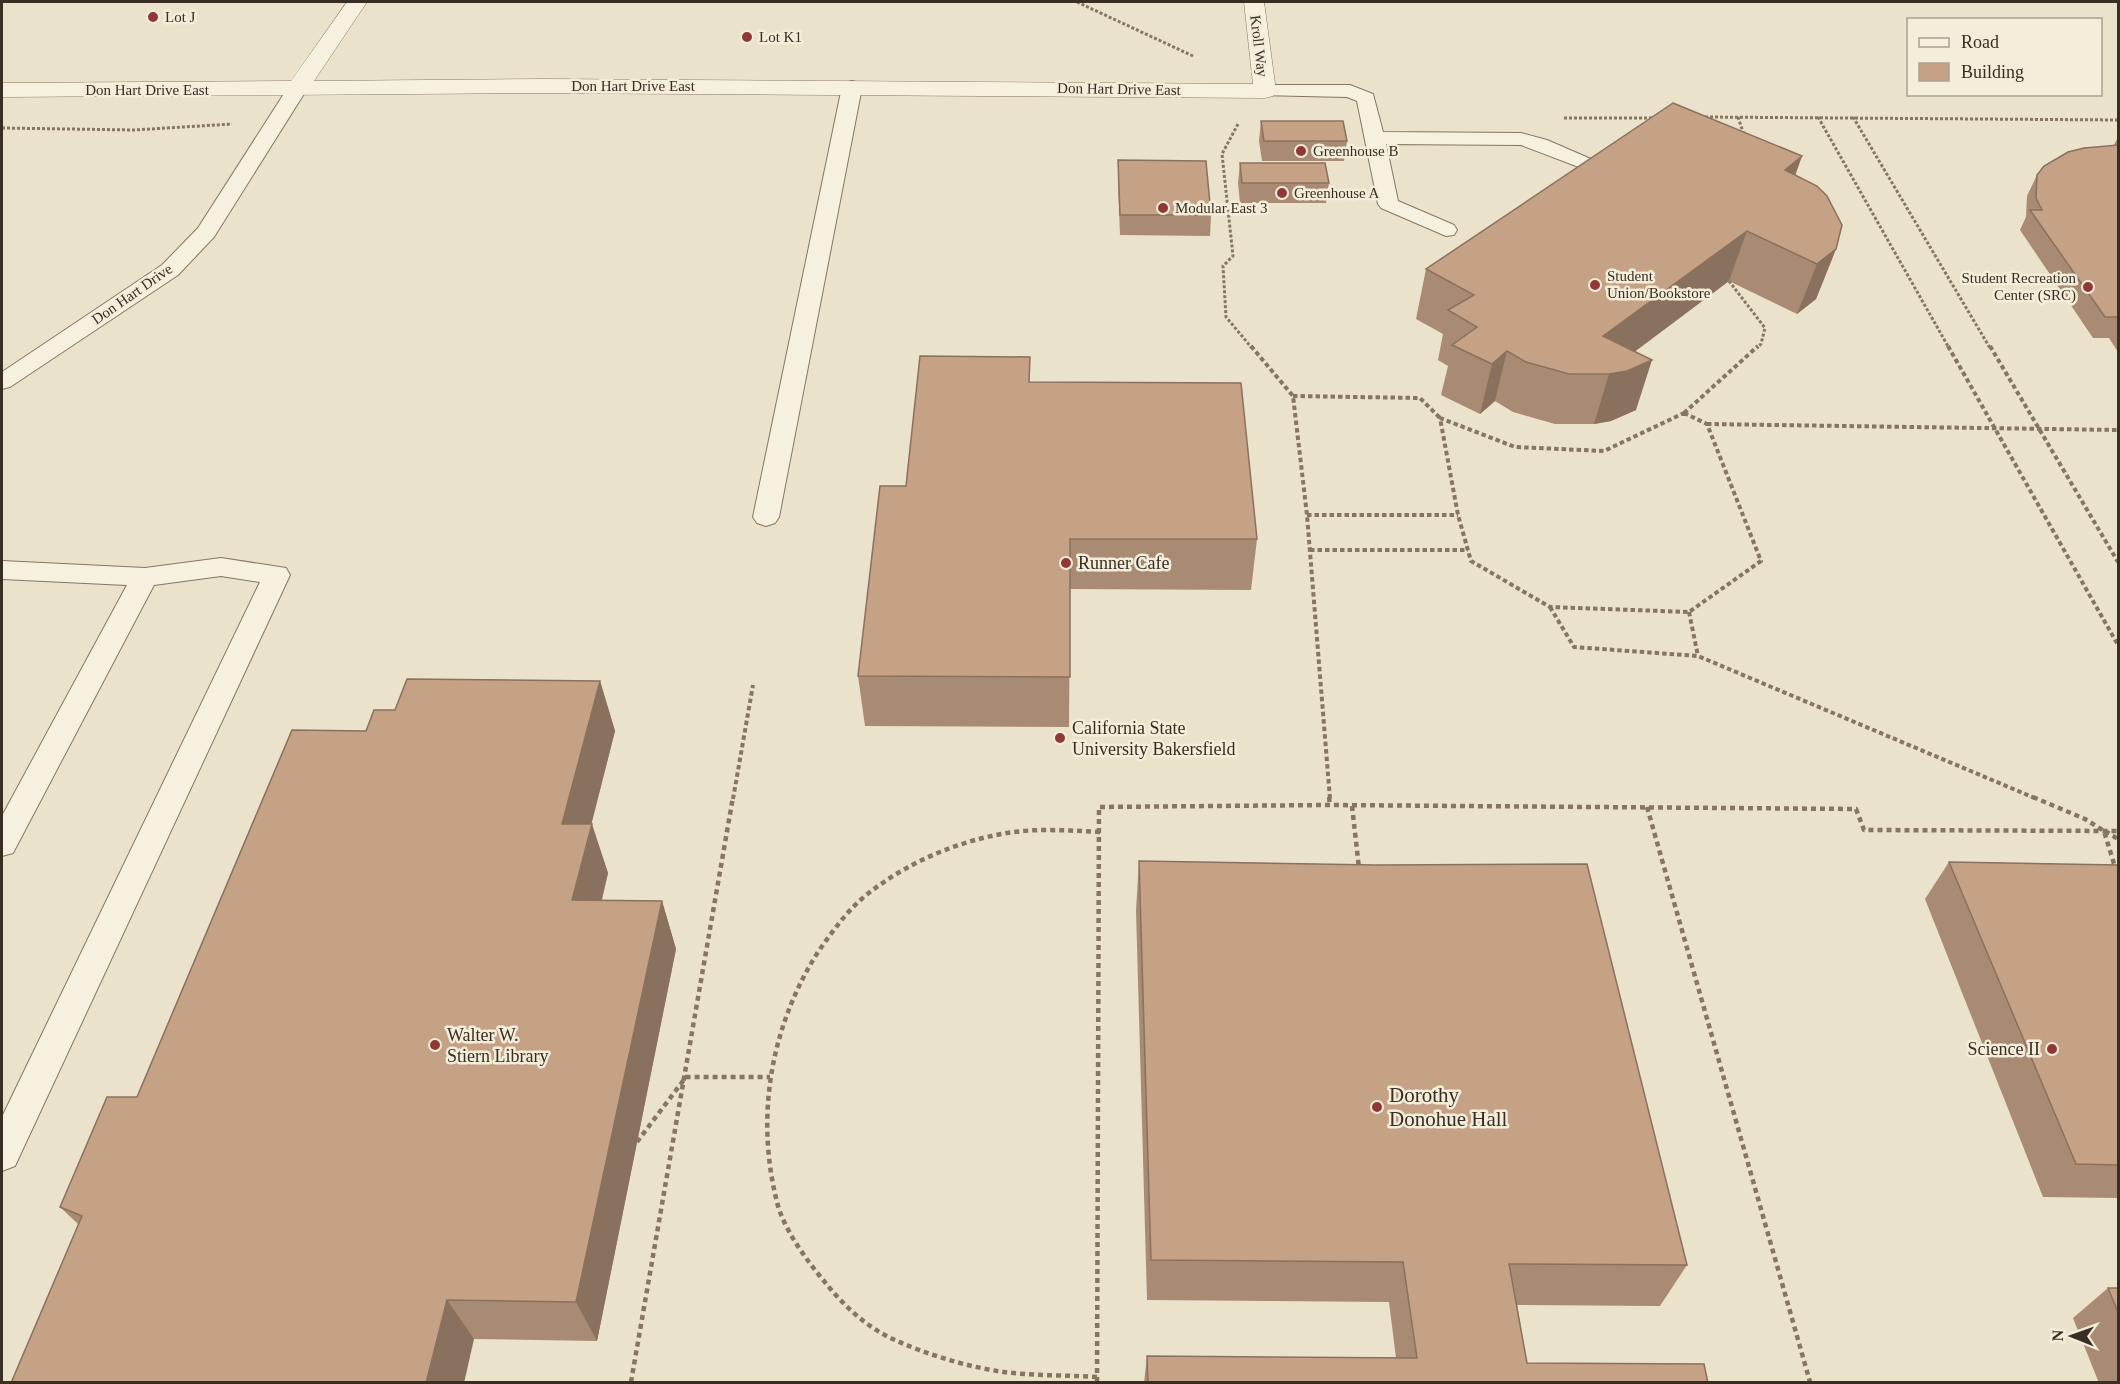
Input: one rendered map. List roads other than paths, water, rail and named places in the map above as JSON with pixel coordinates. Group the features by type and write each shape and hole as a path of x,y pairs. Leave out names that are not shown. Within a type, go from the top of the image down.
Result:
{"street":[{"path":"297,89 357,2"},
{"name":"Kroll Way","path":"1254,2 1264,91"},
{"name":"Don Hart Drive East","path":"2,90 544,86 1264,91"}],"lane":[{"path":"766,517 852,87"},
{"name":"Don Hart Drive","path":"2,382 170,270 206,232 297,89"},
{"path":"1264,91 1350,91 1366,98 1388,204 1446,230"},
{"path":"1375,138 1521,139 1540,144 1584,163"},
{"path":"2,570 145,577 221,567 277,575 2,1154"},
{"path":"2,843 145,577"}],"place":[{"name":"Lot J","path":"153,17"},
{"name":"Lot K1","path":"747,37"},
{"name":"Greenhouse B","path":"1301,151"},
{"name":"Greenhouse A","path":"1282,193"},
{"name":"Modular East 3","path":"1163,208"},
{"name":"Student Union/Bookstore","path":"1595,285"},
{"name":"Student Recreation Center (SRC)","path":"2088,287"},
{"name":"Runner Cafe","path":"1066,563"},
{"name":"California State University Bakersfield","path":"1060,738"},
{"name":"Walter W. Stiern Library","path":"435,1045"},
{"name":"Science II","path":"2052,1049"},
{"name":"Dorothy Donohue Hall","path":"1377,1107"}]}
